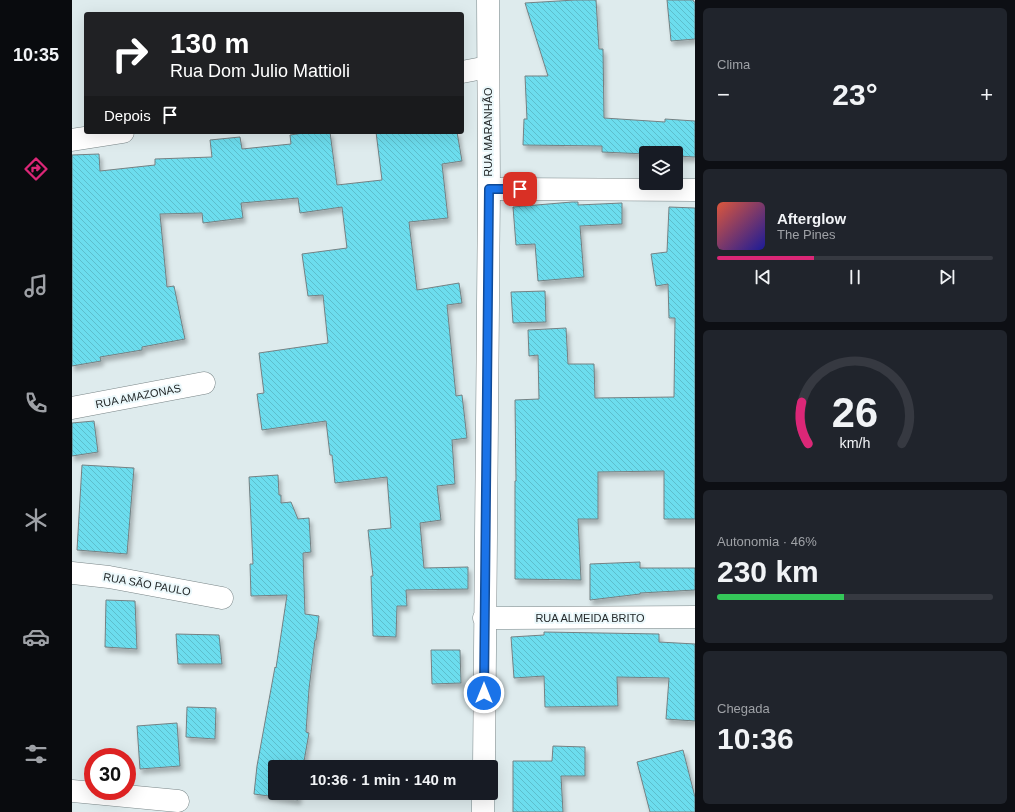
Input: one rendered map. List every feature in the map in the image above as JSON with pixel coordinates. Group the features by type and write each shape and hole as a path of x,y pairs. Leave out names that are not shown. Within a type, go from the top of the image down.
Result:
{"street":[{"name":"RUA MARANHÃO","path":"484,760 484,618 489,189 488,0"},
{"path":"464,72 488,67"},
{"path":"72,140 110,134"},
{"path":"489,189 695,190"},
{"name":"RUA AMAZONAS","path":"72,408 204,383"},
{"name":"RUA SÃO PAULO","path":"72,573 109,577 222,598"},
{"name":"RUA ALMEIDA BRITO","path":"484,618 695,617"},
{"path":"72,791 178,801"},
{"path":"483,800 483,812"}],"building":[{"path":"596,0 599,49 603,49 604,118 665,122 665,119 695,121 695,157 683,156 683,146 639,146 639,154 602,152 602,146 523,145 524,119 527,119 525,76 548,76 525,3"},
{"path":"667,0 693,0 695,2 695,39 671,41"},
{"path":"330,134 337,185 382,180 376,134 457,134 462,161 442,164 448,218 409,222 417,290 459,283 462,303 447,305 456,396 462,395 467,438 452,440 455,484 437,486 441,520 420,523 424,568 468,567 468,589 406,590 407,606 397,606 396,637 373,636 371,576 373,576 368,530 391,528 387,477 335,483 326,421 262,430 257,394 264,393 259,353 328,343 323,295 308,296 302,254 347,248 342,207 300,213 298,198 241,203 243,218 203,223 202,213 160,214 167,287 174,286 185,339 142,347 142,350 100,357 101,361 72,366 72,155 99,154 100,171 155,165 155,159 212,157 210,140 240,137 242,149 291,144 290,135"},
{"path":"578,202 578,205 622,203 622,224 580,226 584,277 538,281 535,244 516,245 513,207"},
{"path":"669,207 695,208 695,519 664,519 664,471 598,472 598,519 578,519 581,580 515,579 515,400 539,399 538,355 529,356 528,330 566,328 568,364 594,364 595,398 674,397 675,318 669,318 668,284 656,286 651,254 667,252"},
{"path":"545,291 546,322 513,323 511,292"},
{"path":"94,421 98,452 72,456 72,423"},
{"path":"82,465 134,468 127,554 77,550"},
{"path":"278,475 281,503 291,502 298,519 309,518 311,552 303,553 305,614 319,616 309,689 306,732 309,733 304,760 268,760 268,796 254,794 257,766 275,667 276,668 287,595 251,596 250,564 253,564 249,477"},
{"path":"640,562 640,568 695,568 695,590 640,593 590,600 590,564"},
{"path":"106,600 135,601 137,649 105,647"},
{"path":"544,632 659,634 659,642 695,644 695,721 666,719 669,678 617,677 618,706 545,707 544,676 514,678 511,637 544,635"},
{"path":"176,634 219,635 222,664 178,664"},
{"path":"431,650 460,650 461,683 432,684"},
{"path":"187,707 216,708 215,739 186,737"},
{"path":"177,723 180,766 140,769 137,726"},
{"path":"553,746 585,747 585,776 561,776 563,812 513,812 513,761 552,761"},
{"path":"683,750 695,797 695,812 650,812 637,762"}],"route":[{"path":"484,693 489,189 520,189"}]}
